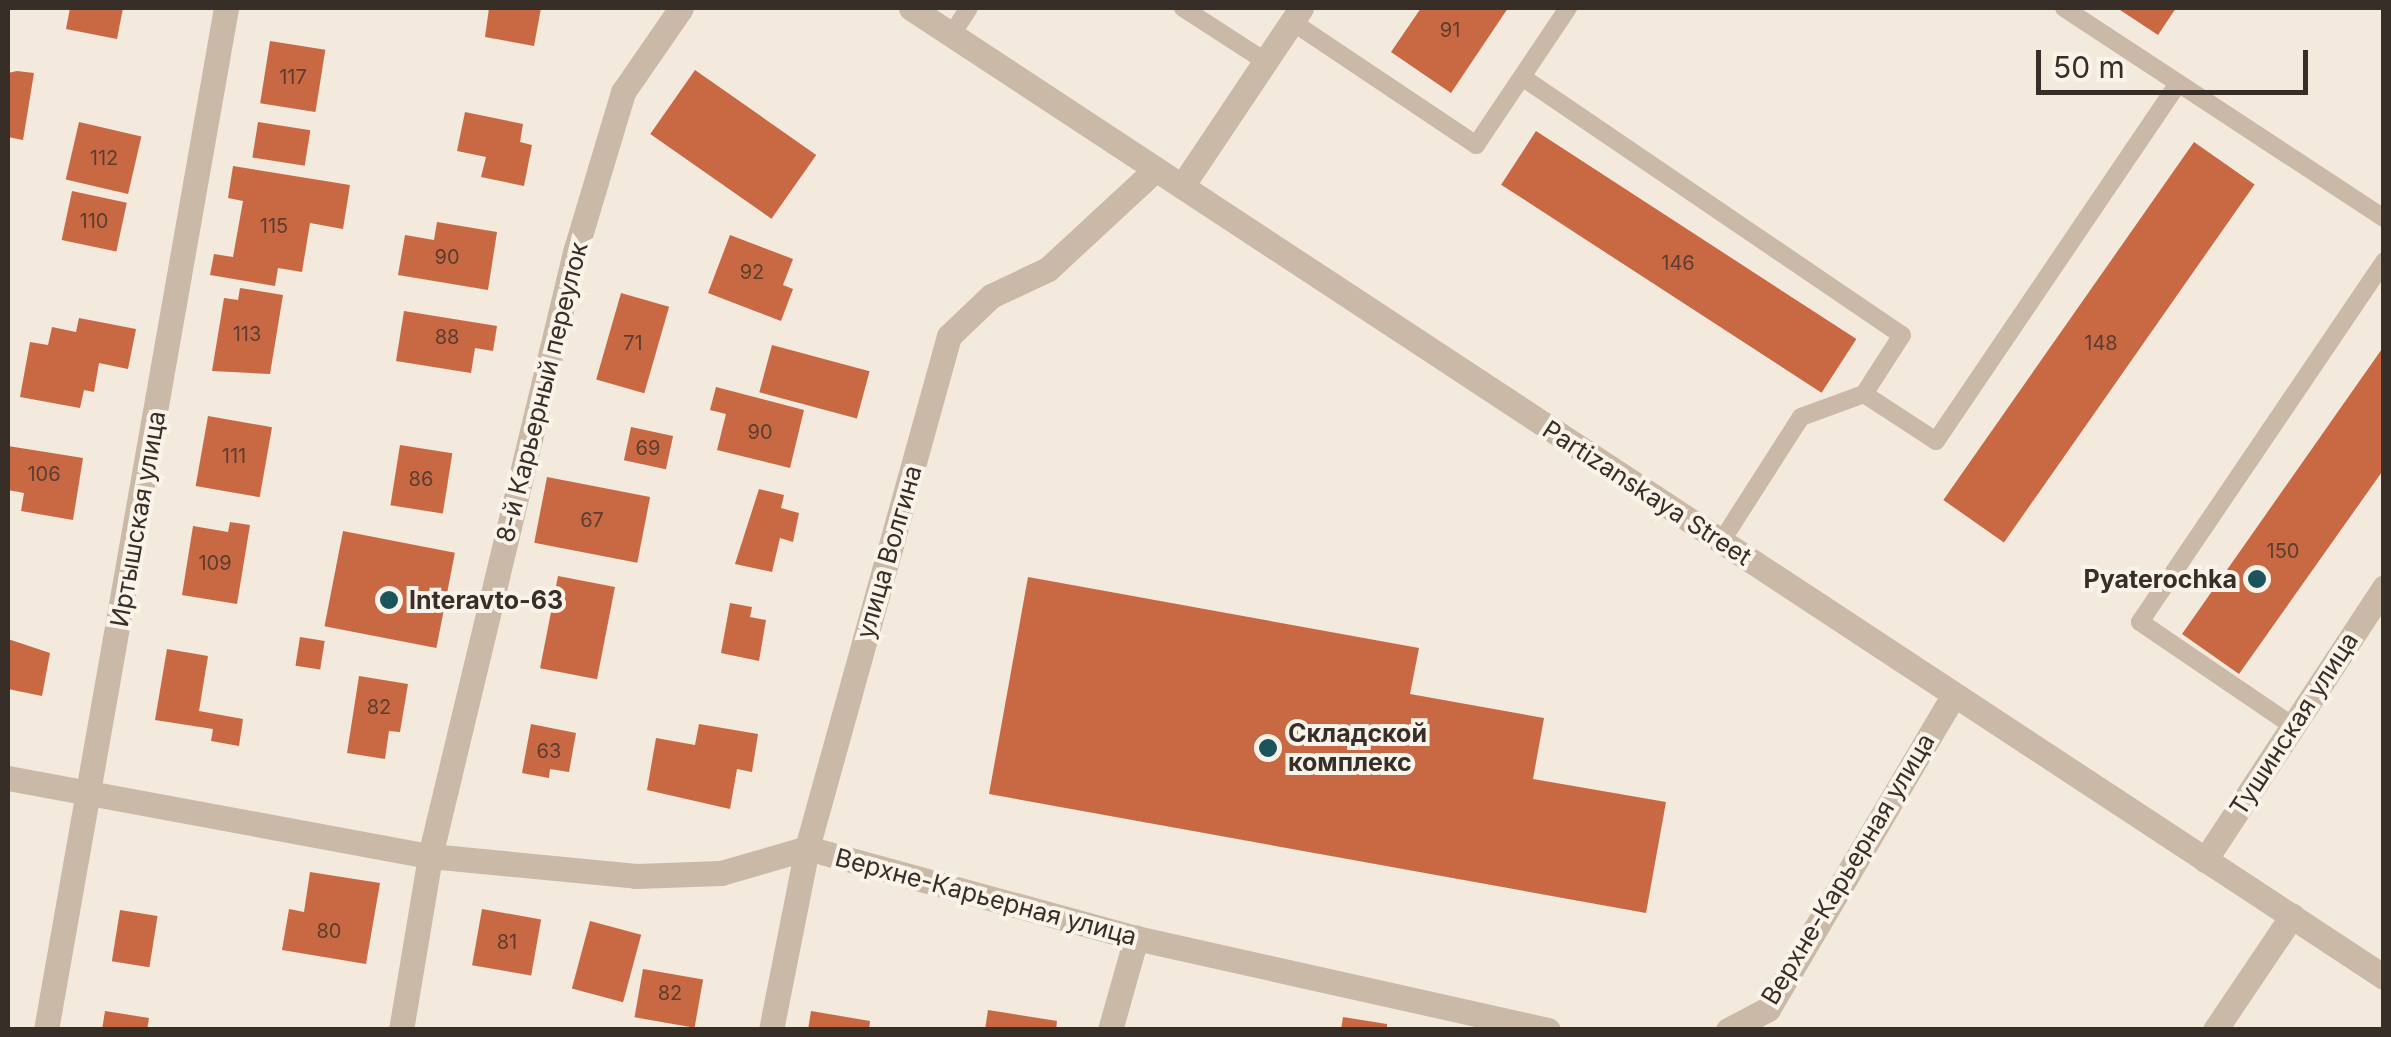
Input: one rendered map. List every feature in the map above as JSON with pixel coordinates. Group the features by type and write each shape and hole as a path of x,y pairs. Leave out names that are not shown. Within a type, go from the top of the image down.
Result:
{"street":[{"name":"Иртышская улица","path":"46,1030 226,8"},
{"name":"8-й Карьерный переулок","path":"401,1030 430,856 580,234 623,92 681,8"},
{"name":"Partizanskaya Street","path":"911,8 2384,977"},
{"path":"1182,186 1296,14"},
{"name":"улица Волгина","path":"771,1030 806,848 949,336 992,296 1048,269 1156,170"},
{"name":"Тушинская улица","path":"2205,860 2384,588"},
{"name":"Верхне-Карьерная улица","path":"1728,1030 1768,1008 1954,695"},
{"name":"Верхне-Карьерная улица","path":"8,778 91,789 430,856 636,876 721,873 806,848 1136,938 1548,1030"},
{"path":"2215,1030 2292,916"},
{"path":"1110,1030 1136,938"}],"lane":[{"path":"952,34 969,8"},
{"path":"1184,8 1265,61"},
{"path":"1296,14 1476,144 1568,8"},
{"path":"2064,8 2384,218"},
{"path":"1522,77 1902,334 1864,394 1801,416 1721,542"},
{"path":"1864,394 1936,441 2178,84"},
{"path":"2293,726 2140,622 2384,261"}],"building":[{"path":"70,8 123,8 117,39 66,29"},
{"path":"489,8 541,8 534,46 485,37"},
{"path":"1421,8 1508,8 1451,93 1391,52"},
{"path":"2117,8 2176,8 2158,35"},
{"path":"270,41 325,50 315,112 260,103"},
{"path":"695,70 816,155 771,219 650,134"},
{"path":"8,73 34,73 23,140 8,137"},
{"path":"465,112 523,124 520,142 532,145 524,186 481,177 486,157 457,151"},
{"path":"79,122 141,136 128,194 66,179"},
{"path":"258,122 310,130 305,166 252,158"},
{"path":"1536,131 1856,339 1822,393 1501,185"},
{"path":"2194,142 2255,184 2004,542 1943,500"},
{"path":"233,166 350,185 343,229 310,223 302,272 278,268 275,286 210,275 214,254 233,257 243,201 228,198"},
{"path":"72,191 127,203 116,252 62,240"},
{"path":"437,222 497,232 488,290 398,275 405,235 434,240"},
{"path":"730,235 793,259 783,285 793,289 781,321 708,293"},
{"path":"240,288 283,295 270,374 212,371 224,298 238,300"},
{"path":"621,293 669,307 644,393 596,380"},
{"path":"404,311 497,326 493,351 475,348 471,373 396,361"},
{"path":"79,318 136,329 128,369 99,363 94,392 84,390 80,408 20,397 30,342 48,345 52,327 76,332"},
{"path":"772,345 870,371 857,418 759,392"},
{"path":"2384,346 2384,469 2239,674 2182,634"},
{"path":"716,387 804,410 790,468 717,450 726,414 710,410"},
{"path":"208,416 272,427 260,497 196,486"},
{"path":"631,427 673,436 666,469 624,460"},
{"path":"400,445 452,453 443,514 390,505"},
{"path":"8,446 83,458 73,520 21,511 24,493 8,490"},
{"path":"547,477 650,497 637,563 534,543"},
{"path":"759,489 784,495 781,508 799,513 793,542 780,538 772,572 735,564"},
{"path":"230,522 250,525 237,604 182,595 193,526 228,532"},
{"path":"343,531 455,553 436,648 324,626"},
{"path":"558,576 615,587 597,679 540,668"},
{"name":"Складской комплекс","path":"1028,577 1419,648 1410,694 1544,718 1533,779 1666,802 1646,913 989,794"},
{"path":"730,603 752,607 750,617 766,620 759,661 721,653"},
{"path":"300,637 325,641 320,670 295,666"},
{"path":"8,639 50,653 42,696 8,689"},
{"path":"167,649 208,656 199,711 243,719 239,746 211,741 213,729 155,720"},
{"path":"359,676 408,684 400,732 389,731 385,759 347,753"},
{"path":"531,724 576,733 569,772 550,769 549,778 522,773"},
{"path":"699,724 758,734 752,772 737,769 730,809 647,790 656,738 695,745"},
{"path":"310,872 380,883 366,964 282,950 289,909 304,912"},
{"path":"482,909 541,919 531,976 472,965"},
{"path":"120,910 158,916 149,967 112,961"},
{"path":"590,921 641,935 623,1002 572,989"},
{"path":"643,969 703,980 695,1028 634,1017"},
{"path":"988,1010 1057,1021 1056,1030 985,1030"},
{"path":"105,1011 149,1018 147,1030 102,1030"},
{"path":"811,1011 870,1021 869,1030 808,1030"},
{"path":"1343,1017 1387,1024 1387,1030 1341,1030"}],"place":[{"name":"Pyaterochka","path":"2257,579"},
{"name":"Interavto-63","path":"389,600"},
{"name":"Складской комплекс","path":"1268,748"}]}
